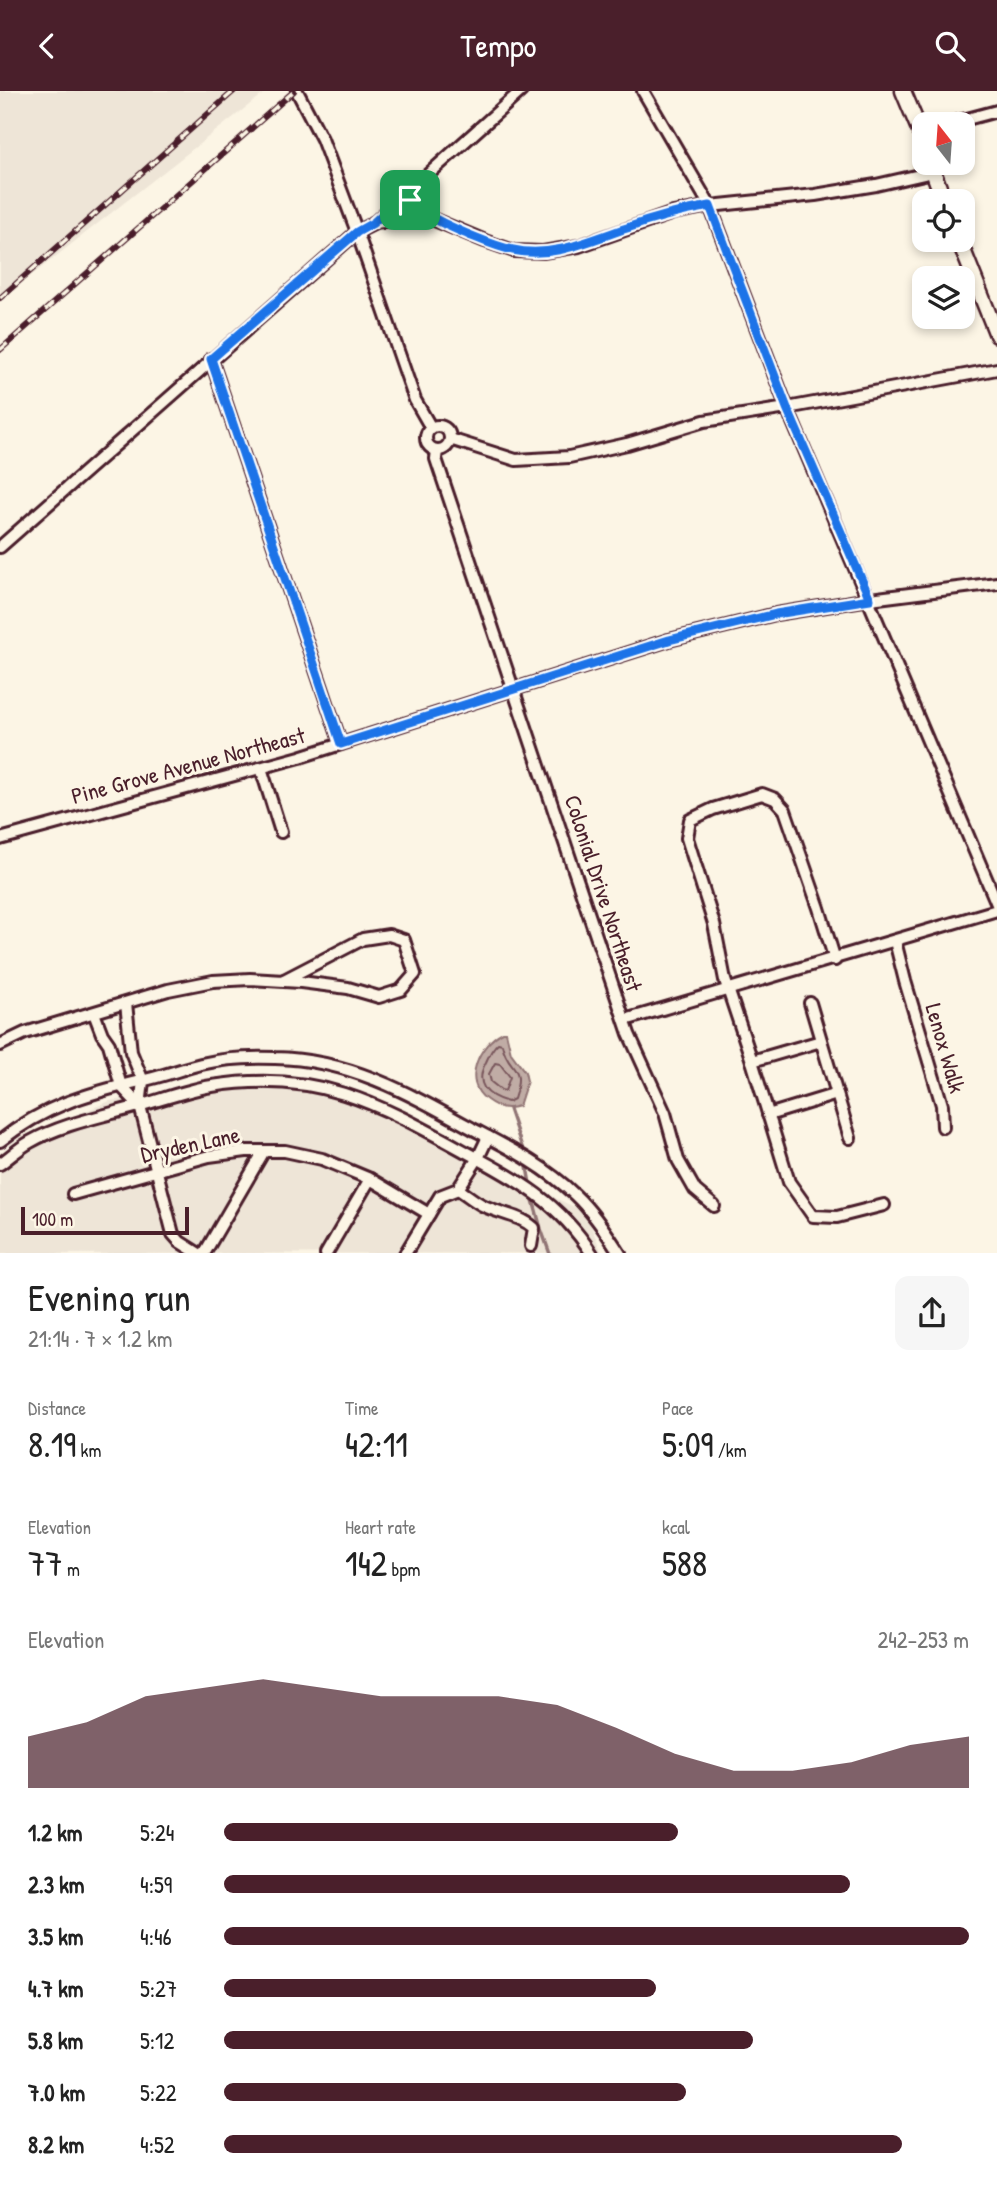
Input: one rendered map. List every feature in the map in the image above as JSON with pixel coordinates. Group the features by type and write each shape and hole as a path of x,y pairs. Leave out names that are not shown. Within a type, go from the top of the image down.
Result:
{"main road":[{"path":"903,91 913,112"},
{"path":"964,252 997,335"}],"street":[{"path":"297,91 322,139 415,400 431,428"},
{"path":"0,547 211,359 357,232 373,223 521,91"},
{"path":"643,91 710,206 787,408 997,904"},
{"path":"975,117 997,111"},
{"path":"405,194 430,218 514,251 544,252 579,246 673,213 876,185 912,173"},
{"path":"373,223 430,218"},
{"path":"211,359 341,744"},
{"path":"450,439 516,460 569,457 627,444 704,421 997,369"},
{"path":"438,426 445,428 450,439 444,448 437,450 430,446 426,439 431,428 438,426"},
{"name":"Colonial Drive Northeast","path":"437,450 436,459 587,905 613,991 625,1020 997,910"},
{"name":"Pine Grove Avenue Northeast","path":"0,839 261,768 669,640 776,614 997,583"},
{"path":"261,768 281,832"},
{"path":"835,960 785,810 775,799 762,794 713,809 690,820 687,838 714,924 728,990 789,1182 813,1216 837,1217 884,1205"},
{"path":"0,1045 25,1033 169,990 214,981 282,981 348,988 379,997 401,990 415,974 404,940 389,935 363,939 282,981"},
{"name":"Lenox Walk","path":"895,941 942,1105 943,1127"},
{"path":"126,1003 130,1047 144,1081 139,1106 173,1234 197,1253"},
{"path":"810,1003 850,1138"},
{"path":"94,1013 109,1044 121,1086 139,1106"},
{"path":"625,1020 639,1060 665,1113 678,1160 695,1190 714,1206"},
{"path":"752,1061 821,1041"},
{"path":"0,1141 39,1114 64,1103 204,1063 277,1058 342,1067 404,1091 537,1164 576,1196 619,1253"},
{"path":"0,1164 28,1143 49,1133 209,1086 276,1081 304,1084 336,1089 393,1112 524,1183 559,1212 591,1253"},
{"path":"768,1115 837,1094"},
{"path":"406,1253 440,1196 458,1189 488,1137"},
{"path":"205,1253 264,1151"},
{"name":"Dryden Lane","path":"73,1194 209,1156 285,1151 322,1159 370,1179 429,1214"},
{"path":"327,1253 370,1179"},
{"path":"458,1189 481,1204 525,1219 534,1229 531,1246"}],"shaded area":[{"path":"0,91 267,91 0,300"},
{"path":"293,1077 426,1122 508,1176 585,1212 602,1253 0,1253 0,1163 14,1150 46,1127 110,1101 236,1082"}],"water":[{"path":"506,1032 511,1053 525,1072 527,1081 519,1106 510,1108 487,1100 479,1092 474,1074 476,1064 487,1045"}],"waterway":[{"path":"509,1109 524,1153"},
{"path":"526,1161 530,1184"},
{"path":"532,1196 550,1253"}],"railway":[{"path":"0,298 234,91"},
{"path":"0,350 294,91"}],"route":[{"path":"405,194 410,200 430,218 485,241 514,251 544,252 579,246 673,213 710,206 787,408 870,599 776,614 669,640 341,744 211,359 357,232 373,223 405,194"}]}
